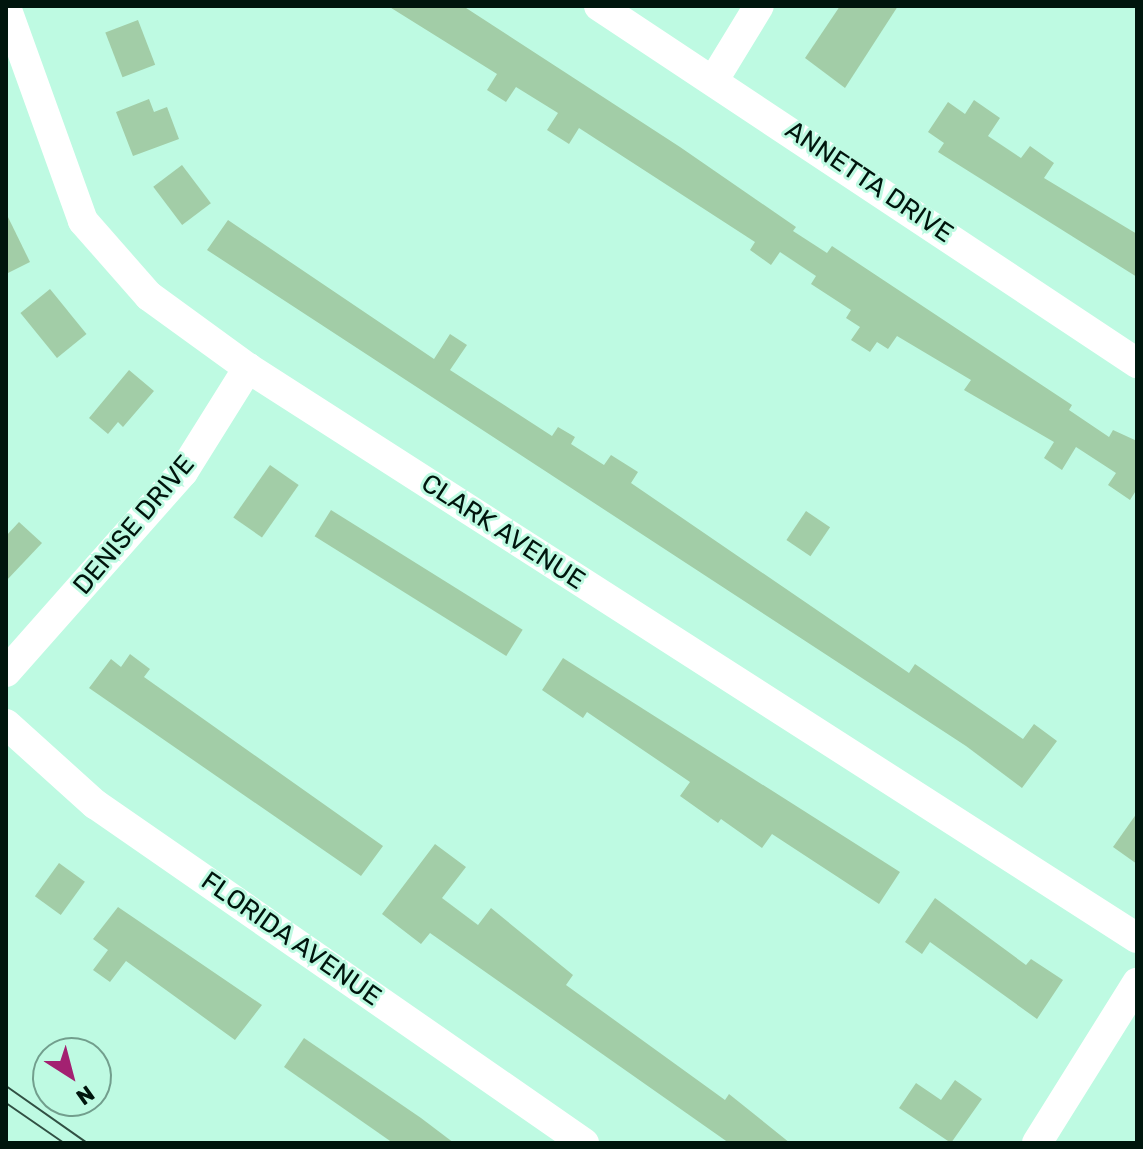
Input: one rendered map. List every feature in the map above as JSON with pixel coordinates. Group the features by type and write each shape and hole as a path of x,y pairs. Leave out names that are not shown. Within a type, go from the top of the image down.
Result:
{"street":[{"name":"ANNETTA DRIVE","path":"599,6 715,78 1137,363"},
{"path":"715,78 759,6"},
{"name":"CLARK AVENUE","path":"6,7 83,221 149,296 248,368 1137,938"},
{"name":"DENISE DRIVE","path":"6,672 183,472 248,368"},
{"name":"FLORIDA AVENUE","path":"6,724 95,804 584,1143"},
{"path":"1037,1143 1137,983"}],"building":[{"path":"388,6 463,6 680,147 796,227 793,231 827,253 832,246 1072,405 1069,410 1109,437 1113,430 1137,441 1137,489 1130,500 1108,485 1116,473 1076,447 1062,470 1044,458 1054,442 964,390 971,380 897,336 888,349 877,342 870,352 851,340 860,327 846,318 851,310 811,284 816,276 780,252 771,265 750,250 755,242 579,128 569,144 547,130 558,113 516,87 506,102 487,90 497,74"},
{"path":"840,6 898,6 845,88 805,58"},
{"path":"138,20 155,65 123,77 105,33"},
{"path":"149,99 154,112 167,107 179,139 133,156 116,112"},
{"path":"974,100 1000,118 988,136 1021,158 1030,146 1054,163 1044,178 1137,234 1137,277 938,152 944,143 928,132 948,102 965,114"},
{"path":"182,165 211,203 182,225 153,187"},
{"path":"6,213 30,262 6,274"},
{"path":"228,220 434,359 450,334 467,345 450,370 552,436 558,427 575,437 571,444 604,465 611,455 638,472 631,483 909,673 915,664 1023,739 1034,724 1057,741 1022,788 966,746 207,250"},
{"path":"50,289 87,334 57,358 20,313"},
{"path":"129,370 154,391 123,427 118,422 108,434 89,418"},
{"path":"270,465 299,485 262,538 233,517"},
{"path":"331,510 523,630 506,656 315,536"},
{"path":"806,511 830,527 810,556 786,540"},
{"path":"19,522 42,543 6,581 6,536"},
{"path":"130,654 150,669 144,677 383,846 361,876 89,688 111,659 121,667"},
{"path":"563,658 900,872 879,904 772,834 762,848 721,819 718,823 680,796 690,782 587,712 583,718 542,690"},
{"path":"1137,813 1137,864 1113,847"},
{"path":"435,844 466,867 442,898 478,925 491,908 573,975 566,985 725,1100 729,1094 790,1143 729,1143 430,933 421,944 382,914"},
{"path":"59,863 85,882 61,915 35,896"},
{"path":"935,898 1026,965 1031,959 1063,980 1037,1019 930,942 922,954 905,942"},
{"path":"118,907 262,1005 235,1040 126,961 110,982 93,970 108,950 93,939"},
{"path":"304,1038 454,1143 393,1143 284,1067"},
{"path":"955,1080 982,1099 951,1143 899,1108 916,1083 941,1100"}],"tram line":[{"path":"6,1086 87,1143"},
{"path":"6,1103 64,1143"}]}
